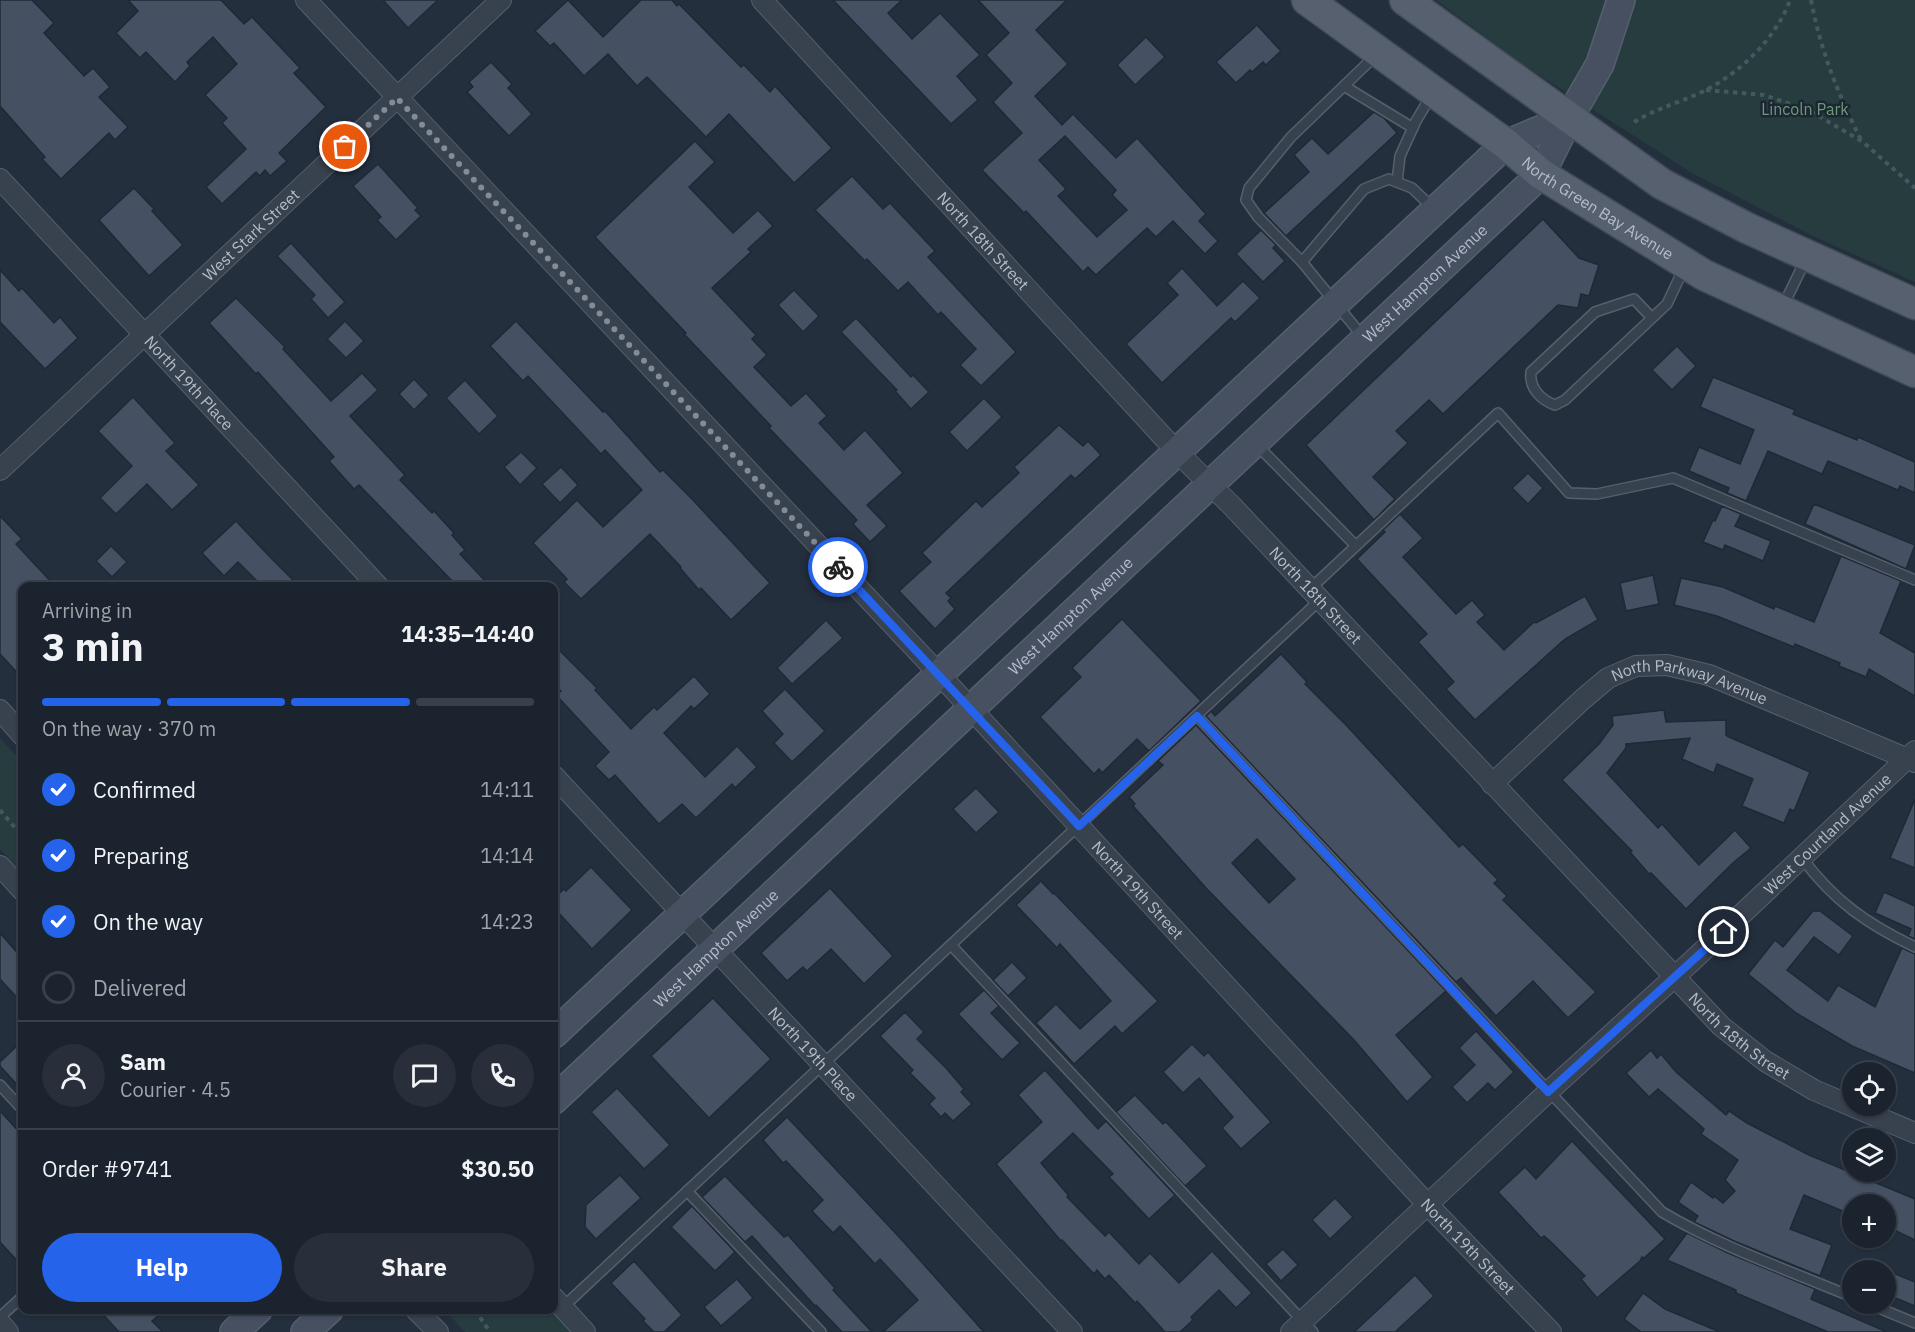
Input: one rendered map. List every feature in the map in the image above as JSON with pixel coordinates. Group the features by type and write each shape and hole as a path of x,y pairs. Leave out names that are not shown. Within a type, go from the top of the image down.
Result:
{"main road":[{"name":"North Green Bay Avenue","path":"1307,0 1506,144 1541,174 1704,275 1915,372"},
{"path":"1405,0 1662,184 1747,228 1915,304"},
{"name":"West Hampton Avenue","path":"558,1096 1541,174 1600,64 1621,0"},
{"path":"558,1030 1506,144 1569,118"},
{"path":"234,1332 254,1314"},
{"path":"305,1332 325,1314"}],"street":[{"name":"North 19th Street","path":"306,0 939,674 1427,1204 1551,1332"},
{"name":"West Stark Street","path":"0,470 501,0"},
{"name":"North 18th Street","path":"762,0 1177,452 1211,484 1721,1026 1765,1061 1814,1090 1915,1133"},
{"name":"North 19th Place","path":"0,179 374,582"},
{"name":"North Parkway Avenue","path":"1492,784 1608,678 1636,666 1667,665 1709,675 1912,757"},
{"path":"0,710 18,730"},
{"name":"West Courtland Avenue","path":"1302,1328 1427,1204 1912,757"},
{"name":"North 19th Place","path":"558,780 1072,1332"},
{"path":"0,866 18,886"},
{"path":"558,1303 585,1332"},
{"path":"420,1314 438,1332"},
{"path":"0,1323 8,1332"}],"lane":[{"path":"1365,339 1302,262 1258,217 1246,200 1249,188 1291,137 1379,52"},
{"path":"1344,86 1413,128"},
{"path":"1397,182 1400,156 1434,92"},
{"path":"1302,262 1364,189 1389,179 1412,188 1435,210"},
{"path":"1781,311 1808,255"},
{"path":"1652,318 1634,299 1595,312 1531,372 1532,387 1547,402 1555,405 1565,400 1652,318 1666,304 1686,263"},
{"path":"558,1303 687,1191 1197,716 1315,595 1356,546 1498,413 1569,493 1597,494 1673,478 1915,580"},
{"path":"1254,443 1356,546"},
{"path":"1197,716 1662,1212 1713,1239 1842,1293"},
{"path":"1802,858 1836,898 1860,917 1915,947"},
{"path":"951,945 1302,1328"},
{"path":"0,1085 18,1105"},
{"path":"687,1191 821,1332"},
{"path":"0,1317 18,1300"},
{"path":"1893,1314 1915,1323"}],"path":[{"path":"1634,122 1650,112 1706,90 1735,71 1764,44 1785,15 1790,0"},
{"path":"1810,0 1822,51 1842,102 1863,142"},
{"path":"1706,90 1764,95 1810,111 1863,142 1915,188"},
{"path":"0,810 18,831"},
{"path":"478,1314 490,1332"}],"green space":[{"name":"Lincoln Park","path":"1436,0 1915,0 1915,282 1811,235 1692,173 1528,68"},
{"path":"0,738 18,758 18,869 0,849"},
{"path":"448,1314 556,1314 573,1332 465,1332"}],"building":[{"path":"0,0 32,0 54,23 44,33 84,76 93,68 110,87 99,97 128,127 115,140 109,133 61,179 42,159 45,157 0,106"},
{"path":"128,0 221,0 244,24 252,17 300,68 294,73 326,107 279,153 287,161 270,176 265,170 260,176 256,172 222,204 206,187 246,149 222,123 227,118 205,95 237,64 213,37 187,62 190,66 175,82 146,52 140,58 116,33 138,11"},
{"path":"383,0 438,0 408,28"},
{"path":"568,0 603,37 641,0 672,0 677,6 679,4 741,67 744,65 770,92 775,86 832,148 794,183 729,114 706,137 647,77 637,86 608,54 584,76 554,43 550,46 535,31"},
{"path":"833,0 902,0 888,13 912,39 940,13 980,55 957,76 978,100 951,124"},
{"path":"978,0 1067,0 1036,30 1068,64 1035,96 1062,125 1073,114 1116,158 1137,138 1206,214 1199,221 1218,241 1205,254 1173,221 1156,237 1147,228 1096,275 1088,267 1083,272 1026,211 1024,213 982,170 1022,133 993,102 1012,83 986,55 1009,33","holes":["1065,136 1116,190 1112,195 1127,210 1097,237 1058,196 1066,189 1039,160"]},
{"path":"1257,25 1281,51 1266,65 1263,62 1236,83 1216,62"},
{"path":"1146,37 1165,57 1135,85 1117,65"},
{"path":"491,62 512,84 508,88 532,114 509,136 467,92 473,87 469,82"},
{"path":"1374,112 1384,118 1397,133 1286,236 1264,213 1309,172 1294,155 1312,138 1328,154"},
{"path":"695,141 715,162 689,187 733,233 758,210 773,226 748,249 751,252 712,288 756,335 752,339 767,355 754,367 791,406 806,393 827,416 819,423 844,450 865,430 903,473 867,505 887,526 870,542 853,524 857,520 769,428 771,426 595,237"},
{"path":"378,164 418,208 415,210 421,216 396,240 377,220 381,217 353,186"},
{"path":"852,176 883,209 890,203 935,251 928,257 1016,352 981,386 960,365 976,349 941,312 938,315 908,282 898,291 815,210"},
{"path":"134,188 183,245 149,276 99,220"},
{"path":"1543,219 1579,258 1599,265 1589,296 1581,294 1578,308 1558,305 1443,414 1429,400 1396,431 1408,443 1373,477 1395,499 1374,520 1306,445"},
{"path":"1261,230 1276,245 1273,248 1285,261 1263,282 1236,254"},
{"path":"291,243 345,302 328,318 311,299 315,295 277,256"},
{"path":"1182,268 1217,306 1243,281 1260,298 1235,322 1231,318 1162,383 1126,344 1178,295 1167,283"},
{"path":"0,270 19,291 22,288 54,323 60,317 78,338 45,369 0,322"},
{"path":"794,290 819,316 803,332 778,305"},
{"path":"236,298 285,347 283,349 331,401 362,373 378,390 350,416 405,475 400,480 454,533 452,535 465,550 460,554 486,582 453,582 359,485 354,489 329,461 334,457 258,372 256,374 209,323"},
{"path":"856,318 911,377 913,375 929,392 911,409 895,391 897,390 841,332"},
{"path":"345,321 364,341 346,358 327,339"},
{"path":"516,321 603,412 605,411 660,472 663,470 692,499 770,583 731,620 701,588 699,590 650,534 581,599 564,582 567,579 533,543 577,500 603,527 642,490 605,450 601,454 528,376 523,381 490,346"},
{"path":"1677,346 1696,366 1672,390 1652,370"},
{"path":"1713,377 1795,410 1793,414 1857,440 1858,437 1915,462 1915,493 1900,486 1898,490 1828,461 1822,474 1768,451 1746,501 1727,493 1729,488 1689,471 1699,447 1740,464 1754,430 1700,407"},
{"path":"414,379 429,395 414,410 399,394"},
{"path":"465,380 498,416 479,434 446,398"},
{"path":"133,397 175,443 166,451 199,485 172,510 147,484 116,514 100,498 132,466 98,431"},
{"path":"984,398 1002,417 967,451 949,432"},
{"path":"1059,425 1083,446 1088,441 1101,455 1075,479 1071,475 946,593 951,598 948,601 955,609 935,629 899,591 931,562 922,553 976,501 982,507 1019,473 1014,467"},
{"path":"521,452 537,468 520,485 504,467"},
{"path":"561,467 578,485 560,503 542,484"},
{"path":"1528,473 1543,488 1528,504 1512,488"},
{"path":"1814,504 1915,545 1906,569 1805,524"},
{"path":"1722,506 1741,514 1735,526 1771,541 1763,561 1725,545 1723,550 1703,542"},
{"path":"1400,514 1423,538 1403,557 1456,614 1472,600 1485,615 1477,622 1504,650 1534,622 1585,596 1598,620 1565,639 1475,720 1446,689 1454,682 1418,642 1427,634 1357,559"},
{"path":"0,516 22,539 16,544 51,582 18,582 18,674 0,654"},
{"path":"236,521 295,582 258,582 238,562 224,576 202,553"},
{"path":"111,546 127,562 112,577 96,561"},
{"path":"1841,556 1901,581 1880,633 1915,653 1915,696 1869,669 1866,677 1795,644 1794,647 1717,616 1674,605 1681,578 1723,587 1774,609 1775,606 1814,622"},
{"path":"1653,575 1659,604 1626,611 1620,583"},
{"path":"1122,619 1201,701 1149,751 1137,739 1102,773 1099,769 1094,774 1040,717 1081,677 1072,668"},
{"path":"826,620 843,638 792,684 777,668"},
{"path":"558,649 597,688 595,690 631,729 654,707 657,710 694,676 710,694 694,709 691,706 664,733 705,777 737,746 757,767 735,788 732,784 696,818 682,804 659,824 615,775 609,780 595,766 609,752 558,697 561,691 558,689"},
{"path":"1281,654 1307,682 1305,684 1459,847 1463,844 1498,880 1494,883 1507,896 1503,900 1596,992 1568,1018 1533,981 1496,1016 1461,978 1456,982 1206,716 1211,711 1215,716"},
{"path":"785,689 825,731 792,762 774,743 783,734 762,711"},
{"path":"1664,710 1666,722 1726,720 1726,735 1729,737 1810,772 1794,811 1790,809 1784,823 1742,806 1753,779 1717,764 1714,773 1682,759 1690,738 1626,744 1626,748 1607,773 1658,828 1662,824 1699,865 1735,830 1751,848 1686,909 1651,873 1649,874 1630,852 1632,851 1562,780 1599,744 1613,725 1612,716"},
{"path":"1196,725 1446,991 1396,1035 1433,1077 1407,1102 1354,1040 1206,888 1133,806 1135,804 1129,797 1163,765 1158,761","holes":["1257,839 1295,879 1269,903 1232,863"]},
{"path":"976,788 999,812 976,833 953,809"},
{"path":"1915,799 1915,868 1890,858"},
{"path":"591,867 632,910 592,949 558,912 558,894 564,889 566,891"},
{"path":"1041,881 1158,1001 1122,1034 1115,1026 1074,1064 1036,1023 1056,1004 1080,1029 1111,1001 1060,944 1057,948 1016,905"},
{"path":"830,888 893,956 864,984 831,949 807,971 803,967 787,981 761,953"},
{"path":"1884,892 1915,906 1915,939 1908,936 1911,929 1875,913"},
{"path":"1813,911 1820,911 1853,936 1839,955 1814,937 1787,970 1828,1001 1838,985 1875,1007 1902,948 1915,954 1915,1073 1896,1065 1896,1062 1889,1062 1852,1046 1796,1013 1748,974 1775,940 1783,947"},
{"path":"0,933 18,953 18,999 0,979"},
{"path":"1012,962 1027,978 1008,996 993,980"},
{"path":"984,990 999,1006 991,1013 1020,1043 1002,1060 958,1014"},
{"path":"713,998 771,1059 709,1118 651,1056"},
{"path":"905,1012 924,1032 917,1039 964,1089 961,1092 972,1104 953,1121 945,1113 941,1117 929,1104 935,1098 910,1073 913,1070 880,1036"},
{"path":"1476,1031 1514,1072 1495,1090 1488,1083 1467,1103 1452,1087 1475,1065 1459,1048"},
{"path":"1192,1044 1204,1056 1208,1052 1271,1122 1241,1149 1222,1128 1233,1117 1199,1078 1183,1093 1163,1072"},
{"path":"18,1045 18,1086 0,1066 0,1062"},
{"path":"1651,1050 1657,1058 1661,1054 1676,1072 1726,1115 1729,1111 1747,1123 1809,1155 1842,1169 1842,1182 1874,1182 1915,1199 1915,1240 1896,1231 1896,1194 1842,1194 1842,1211 1804,1195 1790,1229 1832,1245 1820,1276 1694,1222 1698,1216 1678,1202 1691,1182 1723,1203 1735,1191 1725,1180 1738,1160 1701,1134 1704,1129 1658,1089 1649,1097 1626,1073"},
{"path":"1045,1070 1098,1129 1106,1121 1175,1195 1149,1219 1109,1177 1113,1174 1073,1133 1041,1163 1069,1196 1067,1197 1105,1236 1109,1232 1139,1264 1150,1253 1179,1283 1212,1251 1252,1293 1236,1308 1219,1290 1191,1317 1193,1320 1180,1332 1165,1332 1109,1275 1105,1279 1097,1270 1094,1274 1061,1241 996,1164 1042,1122 1018,1095"},
{"path":"617,1088 670,1145 644,1169 591,1112"},
{"path":"1135,1095 1163,1124 1166,1122 1207,1166 1185,1186 1116,1112"},
{"path":"0,1111 18,1131 18,1262 0,1242"},
{"path":"787,1117 984,1332 883,1332 918,1300 880,1259 875,1264 840,1226 833,1233 812,1211 823,1200 786,1161 783,1163 763,1140"},
{"path":"1572,1141 1665,1239 1597,1298 1581,1279 1585,1276 1551,1242 1544,1236 1541,1238 1498,1192 1525,1167 1536,1179"},
{"path":"620,1175 641,1198 596,1239 585,1227 586,1205"},
{"path":"725,1176 784,1237 788,1235 835,1288 833,1290 872,1332 842,1332 815,1306 752,1236 745,1242 702,1197"},
{"path":"1335,1198 1353,1217 1330,1239 1312,1220"},
{"path":"692,1206 735,1252 715,1271 671,1227"},
{"path":"1687,1233 1728,1253 1815,1289 1811,1299 1887,1332 1828,1332 1736,1293 1736,1290 1667,1260"},
{"path":"1283,1249 1298,1265 1281,1281 1266,1264"},
{"path":"634,1261 682,1315 664,1332 654,1332 643,1321 645,1319 611,1283"},
{"path":"1896,1274 1915,1282 1915,1306 1896,1298"},
{"path":"1415,1275 1434,1296 1395,1332 1354,1332"},
{"path":"737,1279 753,1298 721,1326 704,1307"},
{"path":"1643,1293 1665,1309 1720,1332 1641,1332 1624,1319"},
{"path":"103,1314 160,1314 152,1321 163,1332 119,1332"}],"way so far":[{"path":"345,147 397,98 838,567"}],"route":[{"path":"838,567 1079,826 1197,716 1548,1092 1724,932"}]}
